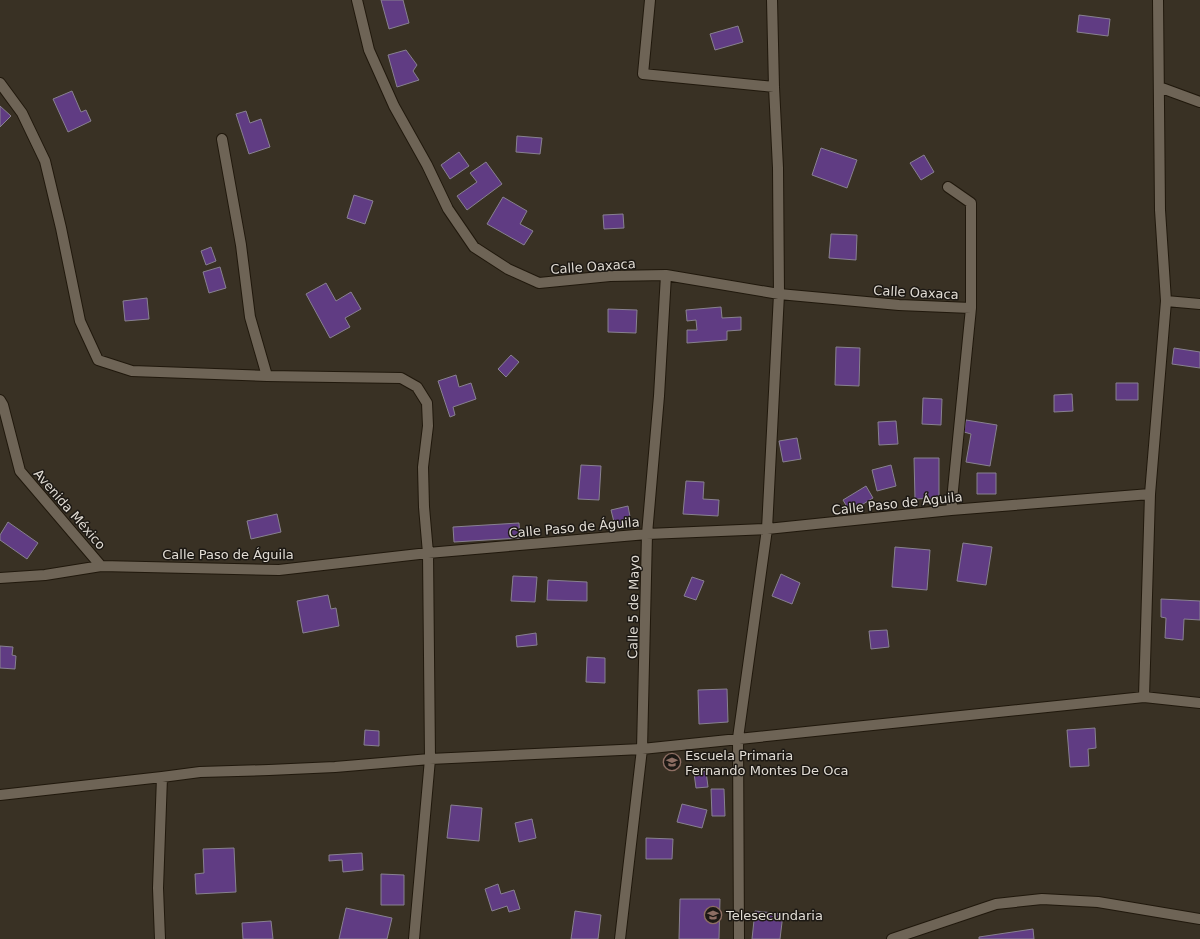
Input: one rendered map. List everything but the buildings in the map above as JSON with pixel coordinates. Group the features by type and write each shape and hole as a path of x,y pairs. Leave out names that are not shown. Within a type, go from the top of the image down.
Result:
{"street":[{"name":"Calle Oaxaca","path":"357,0 369,50 394,106 427,165 448,209 474,246 508,269 539,283 610,276 666,276 779,294 899,304 971,308"},
{"path":"650,0 643,74 774,87"},
{"path":"739,939 738,738 768,529 779,294 778,168 772,0"},
{"path":"1144,697 1150,494 1166,301 1160,210 1158,0"},
{"path":"0,83 22,113 45,161 61,228 80,321 98,360 132,371 267,376 401,378 417,387 427,403 428,426 423,467 424,507 428,553 430,759 414,939"},
{"path":"1158,87 1200,102"},
{"path":"222,140 241,246 250,317 267,376"},
{"path":"948,187 971,203 971,308 951,510"},
{"name":"Calle 5 de Mayo","path":"620,939 642,749 647,534 659,396 666,276"},
{"path":"1166,301 1200,304"},
{"name":"Avenida México","path":"0,400 3,405 20,471 101,566"},
{"name":"Calle Paso de Águila","path":"0,578 45,574 101,566 279,570 428,553 647,534 768,529 951,510 1150,494"},
{"path":"0,795 200,772 291,769 430,759 642,749 1144,697 1200,703"},
{"path":"160,939 158,888 162,777"},
{"path":"892,939 996,904 1042,899 1098,902 1200,919"}],"place":[{"name":"Escuela Primaria Fernando Montes De Oca","path":"672,762"},
{"name":"Telesecundaria","path":"713,915"}]}
